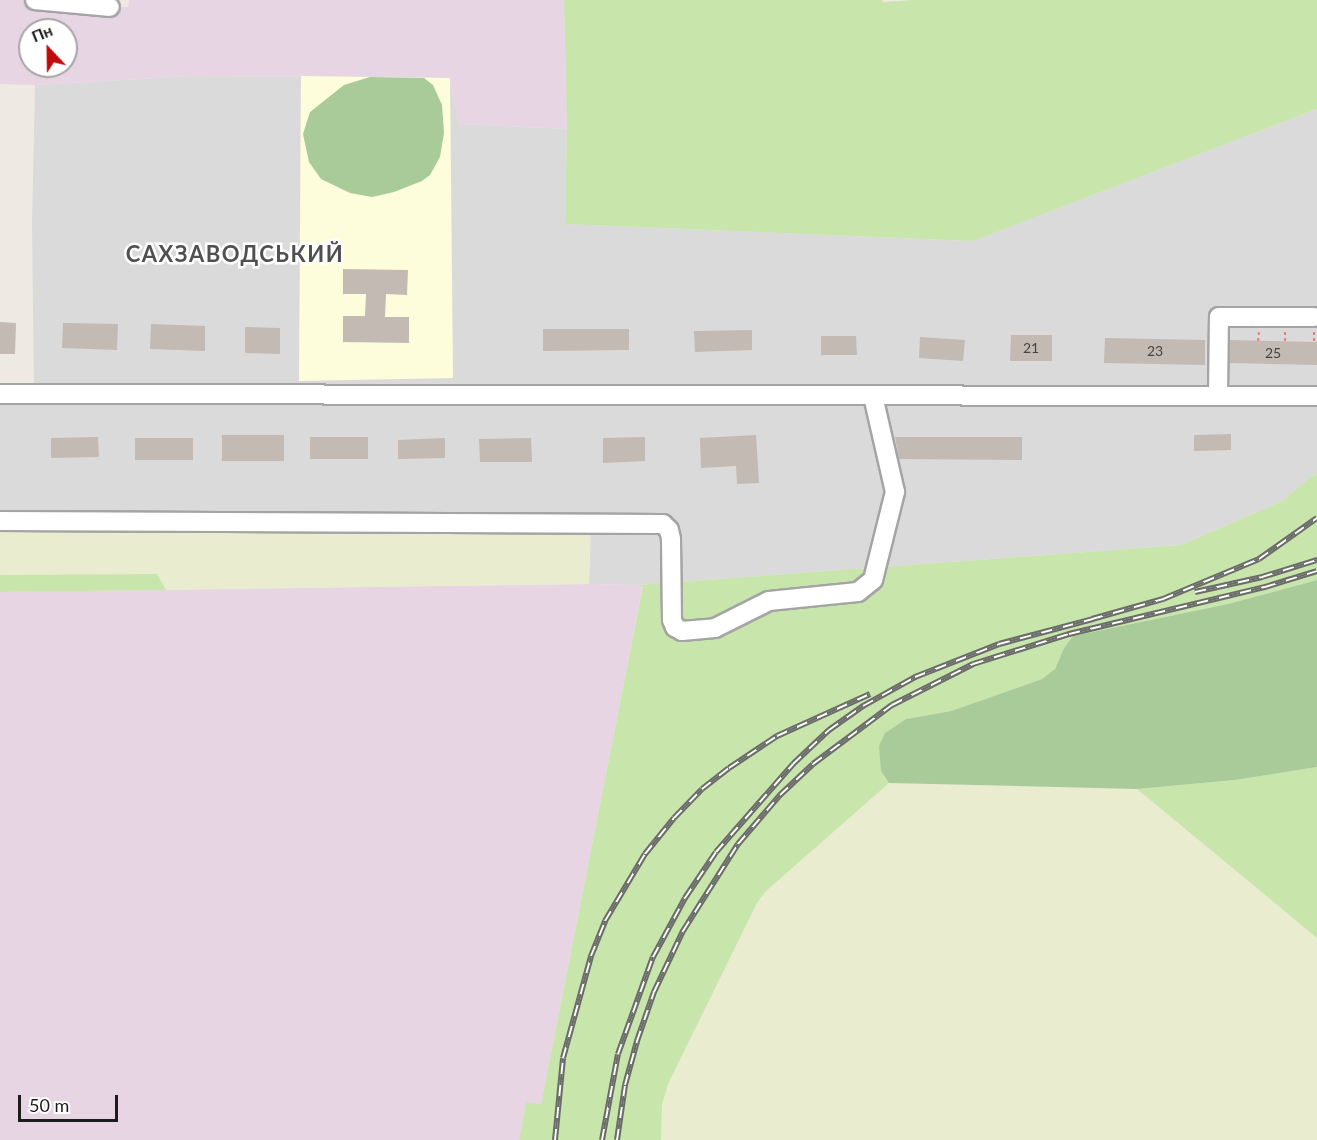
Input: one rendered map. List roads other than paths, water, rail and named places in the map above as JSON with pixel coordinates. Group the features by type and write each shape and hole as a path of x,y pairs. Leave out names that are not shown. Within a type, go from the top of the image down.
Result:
{"street":[{"path":"35,0 110,7"},
{"path":"1218,396 1219,317 1314,317"},
{"path":"0,394 1317,396"},
{"path":"0,521 663,524 669,530 671,539 672,620 675,627 682,631 715,628 769,601 858,592 873,580 895,492 873,396"}],"railway":[{"path":"1092,619 1163,599 1259,559 1317,518"},
{"path":"1195,592 1262,577 1317,560"},
{"path":"617,1140 625,1085 637,1041 654,992 683,931 738,844 780,795 813,764 892,705 973,664 1069,634 1265,587 1317,571"},
{"path":"602,1140 618,1054 653,957 685,898 716,852 793,764 829,730 863,706 915,677 999,644 1093,619"},
{"path":"555,1140 563,1058 591,956 605,921 645,854 674,818 702,789 729,768 777,736 870,694"}],"district":[{"name":"САХЗАВОДСЬКИЙ","path":"235,254"}]}
